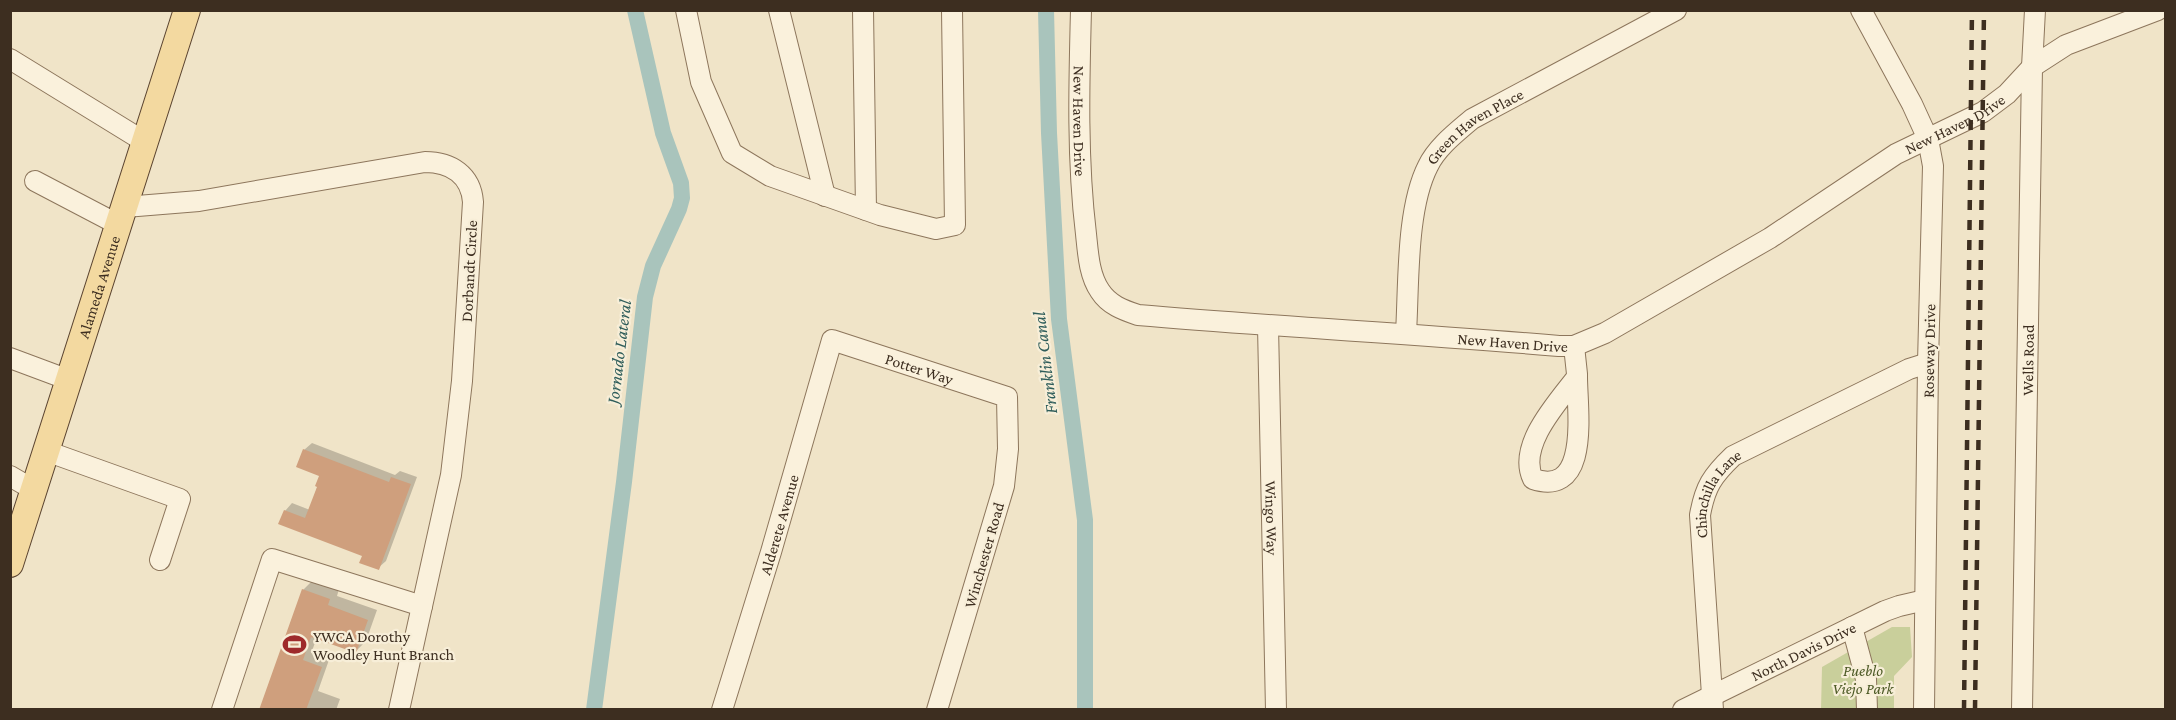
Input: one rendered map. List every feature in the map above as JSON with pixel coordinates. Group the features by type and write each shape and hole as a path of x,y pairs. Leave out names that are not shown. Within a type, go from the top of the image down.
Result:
{"main road":[{"name":"Alameda Avenue","path":"10,564 186,10"}],"street":[{"path":"686,10 701,82 732,153 770,176 866,210 936,229 955,225 952,10"},
{"path":"779,10 825,196"},
{"path":"863,10 866,210"},
{"name":"New Haven Drive","path":"1081,10 1079,102 1082,206 1089,264 1100,292 1120,310 1138,315 1268,326 1406,333 1574,346 1605,333 1770,238 1896,154 1983,112 2007,94 2032,67 2067,45 2158,10"},
{"name":"Green Haven Place","path":"1406,333 1413,206 1428,164 1472,119 1676,10"},
{"name":"Roseway Drive","path":"1861,10 1912,104 1928,139 1933,166 1924,710"},
{"name":"Wells Road","path":"2022,710 2032,67 2035,10"},
{"path":"10,58 145,142"},
{"name":"Dorbandt Circle","path":"122,216 425,162 445,163 467,180 472,190 473,202 462,381 451,475 399,710"},
{"path":"35,181 122,216"},
{"name":"Wingo Way","path":"1268,326 1276,710"},
{"name":"Potter Way","path":"832,340 1007,398"},
{"name":"Alderete Avenue","path":"722,710 771,552 832,340"},
{"path":"1574,346 1577,377 1577,446 1574,465 1560,479 1543,482 1533,479 1528,470 1529,451 1546,418 1577,377"},
{"path":"10,358 69,380"},
{"name":"Chinchilla Lane","path":"1712,702 1700,515 1704,494 1713,476 1733,456 1908,369 1928,363"},
{"name":"Winchester Road","path":"937,710 1004,486 1008,448 1007,398"},
{"path":"46,451 180,499 160,560"},
{"path":"10,476 34,490"},
{"path":"222,710 272,559 422,606"},
{"name":"North Davis Drive","path":"1683,710 1712,702 1852,627 1899,606 1925,600"},
{"path":"1852,627 1866,679 1867,710"}],"green space":[{"name":"Pueblo Viejo Park","path":"1892,627 1910,627 1912,657 1894,676 1894,709 1821,710 1822,667"}],"building":[{"path":"303,449 389,482 391,477 411,484 379,570 359,563 362,556 278,524 284,510 305,518 317,487 315,486 319,476 296,467"},
{"name":"YWCA Dorothy Woodley Hunt Branch","path":"302,589 330,599 328,605 368,620 356,653 311,637 303,660 322,667 306,710 259,710"}],"waterway":[{"name":"Jornado Lateral","path":"594,710 624,482 645,297 653,266 682,198 681,183 663,133 635,10"},
{"name":"Franklin Canal","path":"1046,10 1049,133 1059,319 1085,520 1085,710"}],"railway":[{"path":"1964,710 1972,10"},
{"path":"1975,710 1984,10"}],"place":[{"name":"YWCA Dorothy Woodley Hunt Branch","path":"295,645"}]}
